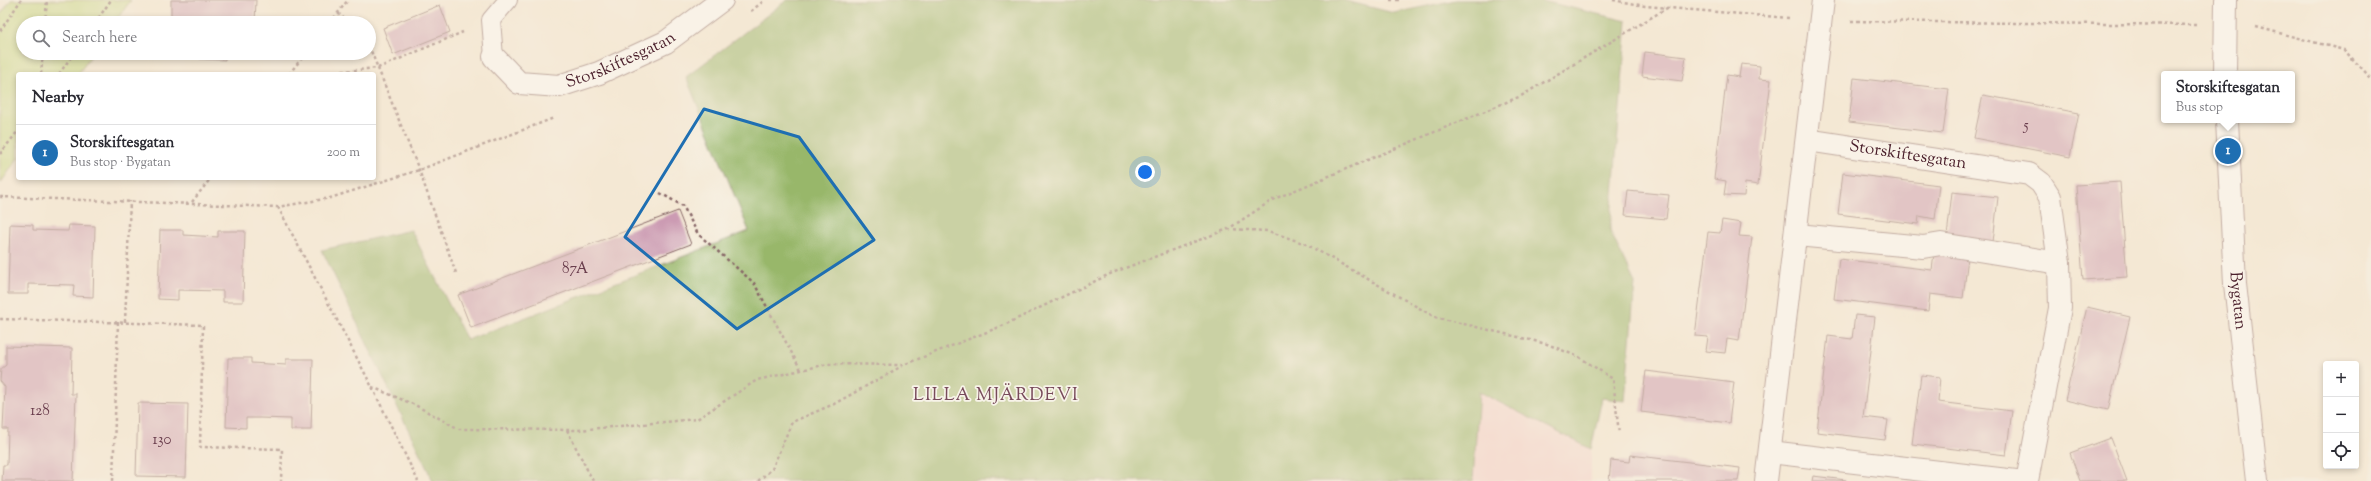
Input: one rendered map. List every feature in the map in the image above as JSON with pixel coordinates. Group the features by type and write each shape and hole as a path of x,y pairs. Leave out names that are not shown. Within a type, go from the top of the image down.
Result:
{"street":[{"name":"Storskiftesgatan","path":"494,58 519,83 559,86 599,73 666,42 722,0"},
{"path":"2226,0 2226,71"},
{"path":"1766,481 1797,235 1822,10"},
{"name":"Bygatan","path":"2227,123 2235,284 2257,481"},
{"name":"Storskiftesgatan","path":"1807,140 2029,174 2042,183 2050,197 2059,263 2060,308 2027,481"},
{"path":"1797,235 1923,247 1941,244 2059,263"},
{"path":"1770,452 2016,481"}],"lane":[{"path":"494,58 491,20 508,0"}],"path":[{"path":"0,31 21,0"},
{"path":"46,16 47,0"},
{"path":"100,16 111,0"},
{"path":"336,16 348,0"},
{"path":"749,13 765,0"},
{"path":"1390,0 1402,0"},
{"path":"1613,0 1667,8 1822,10 2225,26"},
{"path":"758,481 772,469 792,422 834,404 903,365 1002,326 1112,273 1228,228 1274,199 1521,96 1667,8"},
{"path":"338,13 341,16"},
{"path":"334,72 378,68 491,20"},
{"path":"2252,26 2344,50 2371,78"},
{"path":"41,72 42,60"},
{"path":"60,72 69,60"},
{"path":"292,72 301,60"},
{"path":"375,60 419,170 456,273"},
{"path":"0,197 278,207 330,198 419,170 558,116"},
{"path":"0,154 16,133"},
{"path":"192,203 209,180"},
{"path":"660,193 684,206 698,234 754,283 801,370"},
{"path":"125,322 130,201"},
{"path":"278,207 372,387 418,481"},
{"path":"1228,228 1268,231 1306,244 1382,289 1435,317 1547,344 1579,357 1613,379 1619,434"},
{"path":"0,320 203,325 200,447 282,449 281,481"},
{"path":"113,481 118,322"},
{"path":"372,387 415,405 459,429 566,430 697,419 757,380 828,364 903,365"},
{"path":"566,430 593,481"}],"highlighted area":[{"path":"704,109 799,137 874,240 737,329 625,237"}],"shaded area":[{"path":"1479,391 1591,449 1591,481 1473,481"}],"green space":[{"path":"11,0 131,0 119,16 16,16 16,60 88,60 79,72 16,72 16,161 0,184 0,15"},
{"path":"787,0 1342,0 1394,13 1456,0 1538,0 1627,21 1610,231 1635,283 1625,401 1602,398 1591,449 1479,392 1473,481 433,481 322,250 411,230 467,340 749,231 686,77"}],"building":[{"path":"171,0 256,0 255,16 171,16"},
{"path":"440,5 450,32 393,55 383,28"},
{"path":"1645,52 1686,57 1682,81 1642,76"},
{"path":"1741,64 1760,66 1759,79 1771,80 1758,185 1745,183 1744,196 1724,195 1726,181 1714,179 1727,75 1739,77"},
{"path":"1854,78 1949,89 1943,133 1849,122"},
{"path":"1983,95 2079,113 2070,157 1974,138"},
{"path":"1843,173 1939,185 1935,219 1919,216 1918,224 1838,214"},
{"path":"2120,182 2127,277 2083,280 2076,185"},
{"path":"1628,191 1669,195 1666,219 1625,215"},
{"path":"1952,192 1998,197 1993,242 1947,236"},
{"path":"678,211 691,244 471,328 458,295"},
{"path":"1722,220 1741,223 1739,236 1752,237 1739,341 1727,339 1725,353 1706,351 1708,337 1695,336 1708,232 1720,233"},
{"path":"10,224 33,225 33,230 68,231 69,225 95,226 93,297 73,296 74,285 28,284 28,294 8,294"},
{"path":"160,230 183,230 183,235 218,237 218,231 245,231 243,302 223,302 223,291 178,290 178,300 158,299"},
{"path":"1934,254 1968,257 1963,298 1930,294 1928,311 1834,299 1839,259 1932,270"},
{"path":"2087,307 2130,317 2108,410 2065,400"},
{"path":"1855,315 1875,317 1863,417 1888,420 1885,440 1817,432 1828,336 1852,339"},
{"path":"6,346 72,348 71,394 76,394 73,481 2,481 3,465 7,465 8,429 3,429 5,387 0,381 1,369 6,365"},
{"path":"228,358 251,358 251,363 286,365 286,359 313,359 311,430 291,430 291,419 246,418 246,428 226,427"},
{"path":"1646,371 1734,382 1729,423 1641,412"},
{"path":"1921,375 1940,377 1938,402 2012,411 2006,455 1912,444"},
{"path":"138,403 188,404 186,477 136,476"},
{"path":"2111,438 2127,481 2080,481 2070,453"},
{"path":"1630,455 1740,468 1738,481 1609,481 1611,460 1629,462"},
{"path":"1813,476 1846,480 1846,481 1812,481"}],"place":[{"name":"Storskiftesgatan","path":"2228,151"}],"district":[{"name":"LILLA MJÄRDEVI","path":"996,396"}]}
